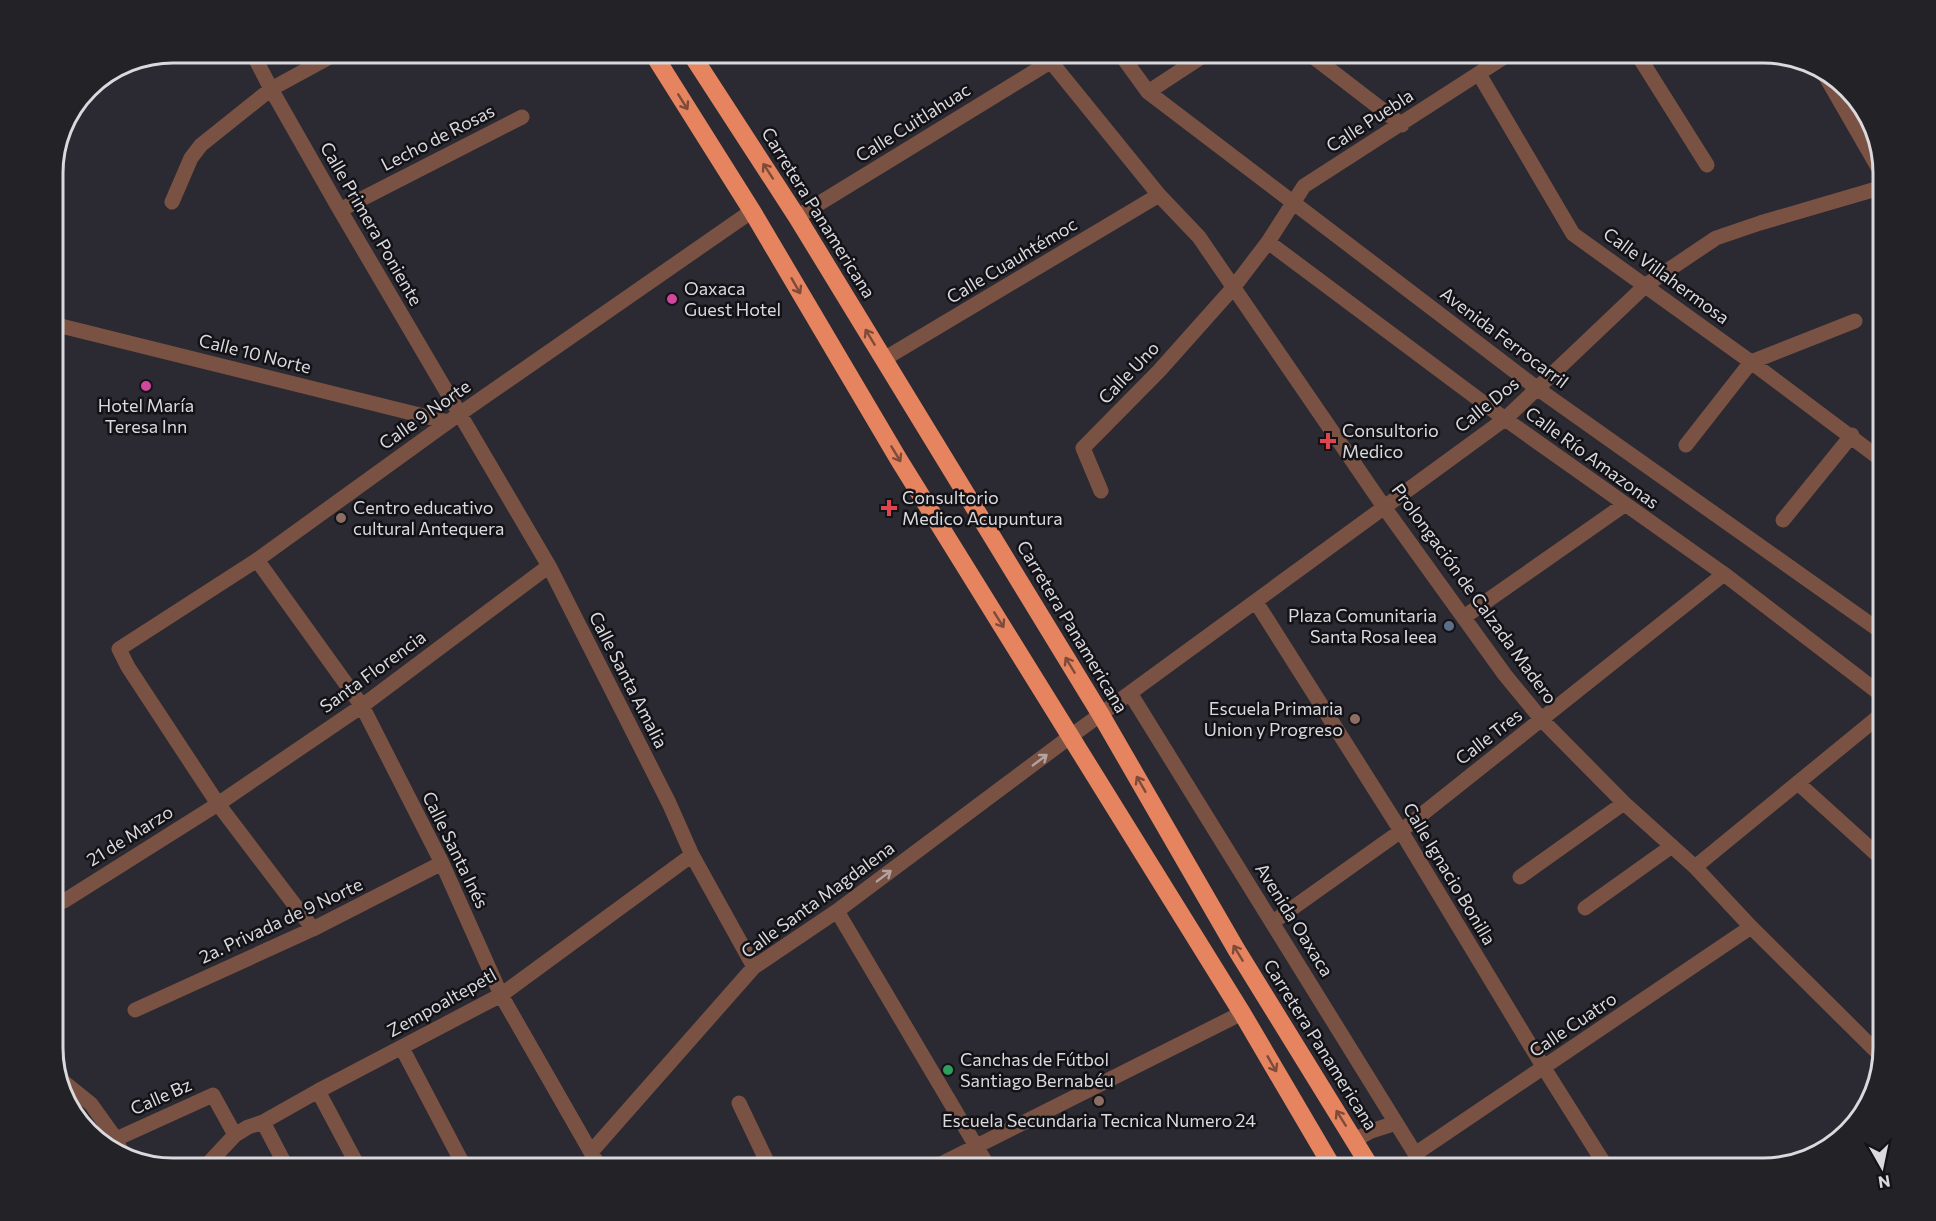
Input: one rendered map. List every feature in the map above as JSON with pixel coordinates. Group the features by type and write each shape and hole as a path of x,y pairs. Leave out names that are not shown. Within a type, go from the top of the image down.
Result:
{"highway":[{"path":"659,63 752,211 899,460 1242,1013 1327,1158"},
{"name":"Carretera Panamericana","path":"697,63 797,217 884,359 1101,715 1236,949 1365,1158"}],"street":[{"name":"Calle Primera Poniente","path":"258,63 454,418"},
{"path":"172,202 191,158 201,145 271,89 319,63"},
{"name":"Calle Cuitlahuac","path":"797,217 1038,63"},
{"name":"Prolongación de Calzada Madero","path":"1052,63 1159,195 1199,237 1384,507 1505,675 1542,720 1624,803 1695,867 1751,927 1873,1048"},
{"name":"Avenida Ferrocarril","path":"1127,63 1148,92 1538,389 1873,625"},
{"path":"1148,92 1192,63"},
{"path":"1321,63 1402,125"},
{"name":"Calle Puebla","path":"1268,242 1305,186 1496,63"},
{"path":"1643,63 1707,165"},
{"name":"Calle Villahermosa","path":"1479,74 1573,234 1873,451"},
{"path":"1833,88 1871,154"},
{"name":"Lecho de Rosas","path":"340,210 522,117"},
{"name":"Calle Dos","path":"1101,715 1505,419 1646,285 1716,238 1873,191"},
{"name":"Calle Cuauhtémoc","path":"884,359 1159,195"},
{"name":"Calle 9 Norte","path":"218,804 128,667 120,649 257,560 454,418 752,211"},
{"path":"1233,288 1268,242"},
{"name":"Calle Río Amazonas","path":"1268,242 1505,419 1724,574 1873,688"},
{"name":"Calle Uno","path":"1101,491 1083,448 1159,371 1233,288"},
{"path":"1686,445 1751,362 1855,321"},
{"name":"Calle 10 Norte","path":"63,326 454,418"},
{"name":"Calle Santa Amalia","path":"454,418 549,566 669,803 692,855 754,967"},
{"path":"1783,520 1852,435"},
{"path":"1464,617 1624,505"},
{"name":"Calle Santa Inés","path":"257,560 362,706 442,863 501,995 594,1158"},
{"name":"Santa Florencia","path":"218,804 362,706 549,566"},
{"name":"Calle Tres","path":"1273,922 1401,831 1724,574"},
{"name":"Calle Ignacio Bonilla","path":"1256,602 1401,831 1601,1158"},
{"name":"Avenida Oaxaca","path":"1130,693 1418,1158"},
{"name":"Calle Santa Magdalena","path":"591,1152 754,967 837,911 1101,715"},
{"path":"1695,867 1873,722"},
{"path":"1799,784 1873,850"},
{"path":"1520,877 1624,803"},
{"path":"218,804 313,929"},
{"name":"21 de Marzo","path":"64,901 218,804"},
{"path":"1585,908 1672,846"},
{"name":"Zempoaltepetl","path":"213,1158 235,1135 248,1127 263,1122 318,1090 501,995 692,855"},
{"name":"2a. Privada de 9 Norte","path":"135,1010 313,929 442,863"},
{"path":"837,911 983,1158"},
{"name":"Calle Cuatro","path":"1415,1154 1751,927"},
{"path":"953,1158 1242,1013"},
{"path":"402,1048 460,1158"},
{"path":"70,1087 91,1104 116,1142"},
{"path":"318,1090 354,1158"},
{"name":"Calle Bz","path":"121,1145 213,1095 235,1135"},
{"path":"739,1103 765,1158"},
{"path":"263,1122 282,1158"},
{"path":"1355,1140 1371,1131 1396,1123"}],"place":[{"name":"Oaxaca Guest Hotel","path":"672,299"},
{"name":"Hotel María Teresa Inn","path":"146,386"},
{"name":"Consultorio Medico","path":"1328,441"},
{"name":"Consultorio Medico Acupuntura","path":"889,508"},
{"name":"Centro educativo cultural Antequera","path":"341,518"},
{"name":"Plaza Comunitaria Santa Rosa Ieea","path":"1449,626"},
{"name":"Escuela Primaria Union y Progreso","path":"1355,719"},
{"name":"Canchas de Fútbol Santiago Bernabéu","path":"948,1070"},
{"name":"Escuela Secundaria Tecnica Numero 24","path":"1099,1101"}]}
